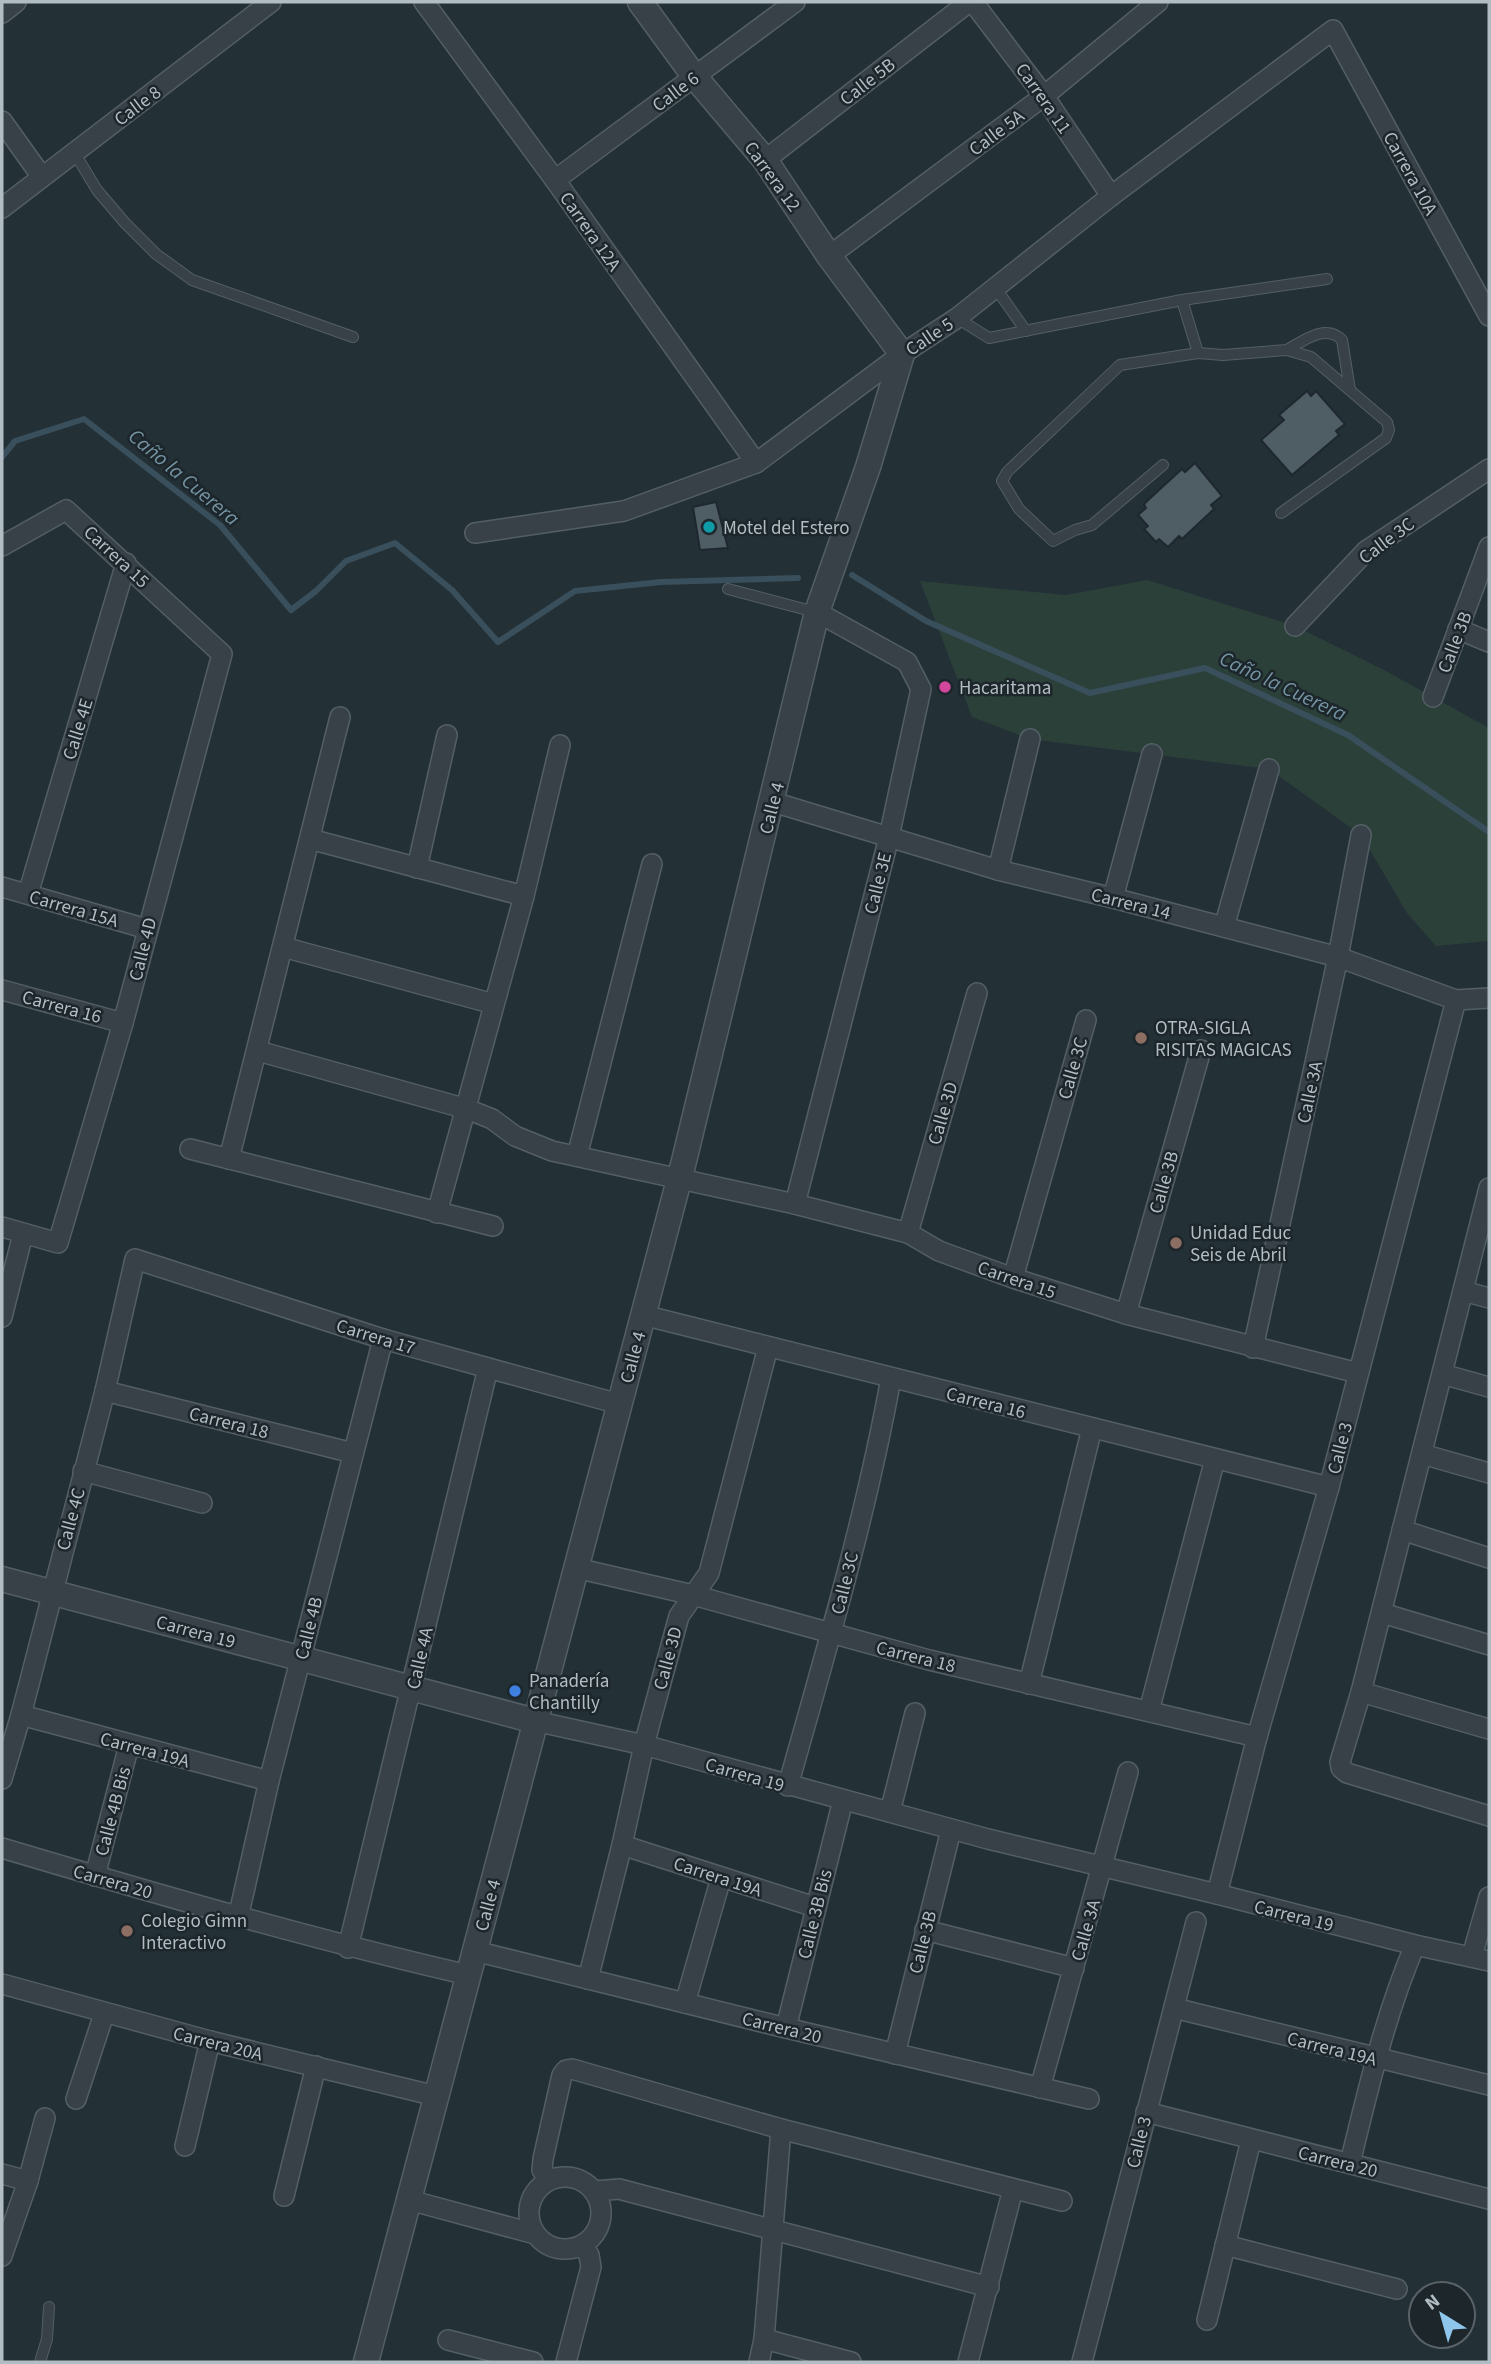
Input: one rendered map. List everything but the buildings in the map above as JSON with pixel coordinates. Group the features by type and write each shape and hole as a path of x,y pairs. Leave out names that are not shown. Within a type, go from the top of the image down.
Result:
{"street":[{"path":"2,13 16,2"},
{"name":"Calle 8","path":"2,208 271,2"},
{"name":"Carrera 12A","path":"424,2 555,180 756,463"},
{"name":"Carrera 12","path":"640,2 694,76 765,160 829,256 902,354"},
{"name":"Calle 6","path":"555,180 795,2"},
{"name":"Carrera 11","path":"971,2 1044,96 1111,196"},
{"name":"Calle 5B","path":"765,160 971,2"},
{"name":"Calle 5A","path":"829,256 1044,96 1158,2"},
{"name":"Calle 5","path":"475,533 624,511 756,463 902,354 957,317 1111,196 1333,30"},
{"name":"Carrera 10A","path":"1333,30 1489,316"},
{"path":"2,121 42,177"},
{"name":"Calle 4","path":"366,2362 679,1180 773,802 817,612 868,467 902,354"},
{"name":"Calle 3C","path":"1295,626 1366,551 1489,469"},
{"name":"Carrera 15","path":"2,546 66,510 222,654"},
{"name":"Calle 3B","path":"1433,697 1489,547"},
{"name":"Calle 4E","path":"27,894 126,563"},
{"name":"Calle 3E","path":"795,1204 889,837 921,689 907,662 817,612"},
{"path":"1458,629 1489,642"},
{"name":"Calle 4D","path":"23,1234 58,1243 123,1023 222,654"},
{"path":"229,1159 340,717"},
{"path":"417,867 447,735"},
{"path":"999,870 1030,739"},
{"path":"437,1213 524,896 560,745"},
{"path":"1113,898 1152,754"},
{"path":"1224,927 1269,769"},
{"name":"Carrera 14","path":"773,802 999,870 1338,957 1456,1000 1489,998"},
{"name":"Calle 3A","path":"1253,1348 1362,835"},
{"path":"310,839 524,896"},
{"path":"578,1156 652,864"},
{"name":"Carrera 15A","path":"2,887 147,929"},
{"path":"283,947 494,1004"},
{"name":"Carrera 16","path":"2,991 123,1023"},
{"name":"Calle 3D","path":"908,1233 976,993"},
{"name":"Calle 3","path":"1217,1894 1257,1737 1329,1487 1456,1000"},
{"name":"Calle 3C","path":"1013,1278 1086,1020"},
{"name":"Calle 3B","path":"1126,1314 1201,1050"},
{"name":"Carrera 15","path":"258,1051 467,1109 492,1119 515,1136 552,1151 795,1204 908,1233 939,1251 1126,1314 1358,1373"},
{"path":"190,1149 493,1226"},
{"path":"1489,1188 1486,1211 1362,1692 1340,1762 1341,1768 1347,1773 1489,1816"},
{"path":"2,1227 23,1234 2,1317"},
{"name":"Carrera 17","path":"135,1259 383,1339 620,1405"},
{"name":"Calle 4C","path":"2,1779 105,1391 135,1259"},
{"path":"1463,1292 1489,1298"},
{"name":"Carrera 16","path":"643,1315 1329,1487"},
{"name":"Calle 4B","path":"238,1918 268,1781 383,1339"},
{"name":"Calle 3D","path":"588,1979 622,1845 643,1745 679,1616 709,1573 768,1347"},
{"name":"Calle 4A","path":"348,1948 488,1368"},
{"path":"1442,1374 1489,1387"},
{"name":"Calle 3C","path":"788,1786 831,1634 879,1443 891,1378"},
{"name":"Carrera 18","path":"105,1391 353,1453"},
{"path":"1029,1684 1092,1428"},
{"path":"1422,1454 1489,1473"},
{"path":"1149,1712 1215,1459"},
{"path":"83,1471 202,1503"},
{"path":"1402,1530 1489,1558"},
{"name":"Carrera 18","path":"576,1568 693,1595 831,1634 1029,1684 1257,1737"},
{"name":"Carrera 19","path":"2,1579 536,1721 643,1745 951,1830 1415,1945 1481,1958"},
{"path":"1382,1613 1489,1646"},
{"path":"1362,1692 1489,1729"},
{"path":"890,1812 915,1713"},
{"name":"Carrera 19A","path":"21,1715 268,1781"},
{"name":"Calle 4B Bis","path":"95,1876 130,1745"},
{"name":"Calle 3A","path":"1040,2088 1128,1772"},
{"name":"Calle 3B Bis","path":"786,2028 843,1800"},
{"name":"Calle 3B","path":"895,2054 951,1830"},
{"name":"Carrera 19A","path":"622,1845 815,1906"},
{"name":"Carrera 20","path":"2,1849 348,1948 468,1975"},
{"path":"685,2003 721,1878"},
{"path":"1481,1958 1489,1897"},
{"name":"Calle 3","path":"1082,2362 1196,1922"},
{"path":"925,1930 1074,1968"},
{"path":"1350,2164 1376,2059 1415,1945"},
{"name":"Carrera 20","path":"475,1951 1089,2099"},
{"name":"Carrera 20A","path":"2,1984 104,2014 436,2096"},
{"name":"Carrera 19A","path":"1174,2008 1489,2085"},
{"path":"76,2099 104,2014"},
{"path":"184,2146 210,2041"},
{"path":"284,2196 316,2066"},
{"path":"549,2180 542,2171 543,2159 562,2075 566,2070 572,2069 781,2129 1062,2202"},
{"name":"Carrera 20","path":"1146,2112 1489,2199"},
{"path":"2,2256 28,2181 45,2118"},
{"path":"759,2362 764,2339 781,2129"},
{"path":"1207,2320 1251,2140"},
{"path":"2,2174 28,2181"},
{"path":"409,2200 535,2234 552,2247 562,2249 582,2245 591,2239 601,2221 602,2211 595,2191 588,2184 569,2176 549,2180 540,2186 530,2204 529,2214 535,2234"},
{"path":"595,2191 619,2189 989,2287"},
{"path":"968,2362 1013,2189"},
{"path":"566,2362 591,2267 589,2255 582,2245"},
{"path":"1225,2245 1397,2289"},
{"path":"764,2339 851,2362"},
{"path":"448,2340 533,2362"}],"lane":[{"path":"74,152 97,190 125,223 156,254 192,280 353,337"},
{"path":"957,317 989,338 1182,300 1327,279"},
{"path":"995,287 1026,331"},
{"path":"1182,300 1198,353"},
{"path":"1163,465 1092,525 1053,541 1019,509 1002,481 1007,472 1120,365 1198,353 1223,355 1287,349 1328,331 1342,340 1350,390"},
{"path":"1281,513 1386,438 1389,430 1387,422 1311,357 1287,349"},
{"path":"728,589 817,612"},
{"path":"40,2362 47,2339 50,2308"}],"green space":[{"path":"1147,580 1295,626 1386,671 1489,728 1489,941 1436,946 1407,913 1361,835 1269,769 1030,739 972,717 920,581 1066,595"}],"waterway":[{"name":"Caño la Cuerera","path":"2,457 15,441 84,419 220,525 291,610 316,591 346,561 395,543 452,590 498,642 575,591 661,582 798,578"},
{"name":"Caño la Cuerera","path":"852,575 926,621 1090,693 1205,668 1348,735 1489,832"}],"place":[{"name":"Motel del Estero","path":"709,527"},
{"name":"Hacaritama","path":"945,687"},
{"name":"OTRA-SIGLA RISITAS MAGICAS","path":"1141,1038"},
{"name":"Unidad Educ Seis de Abril","path":"1176,1243"},
{"name":"Panadería Chantilly","path":"515,1691"},
{"name":"Colegio Gimn Interactivo","path":"127,1931"}]}
